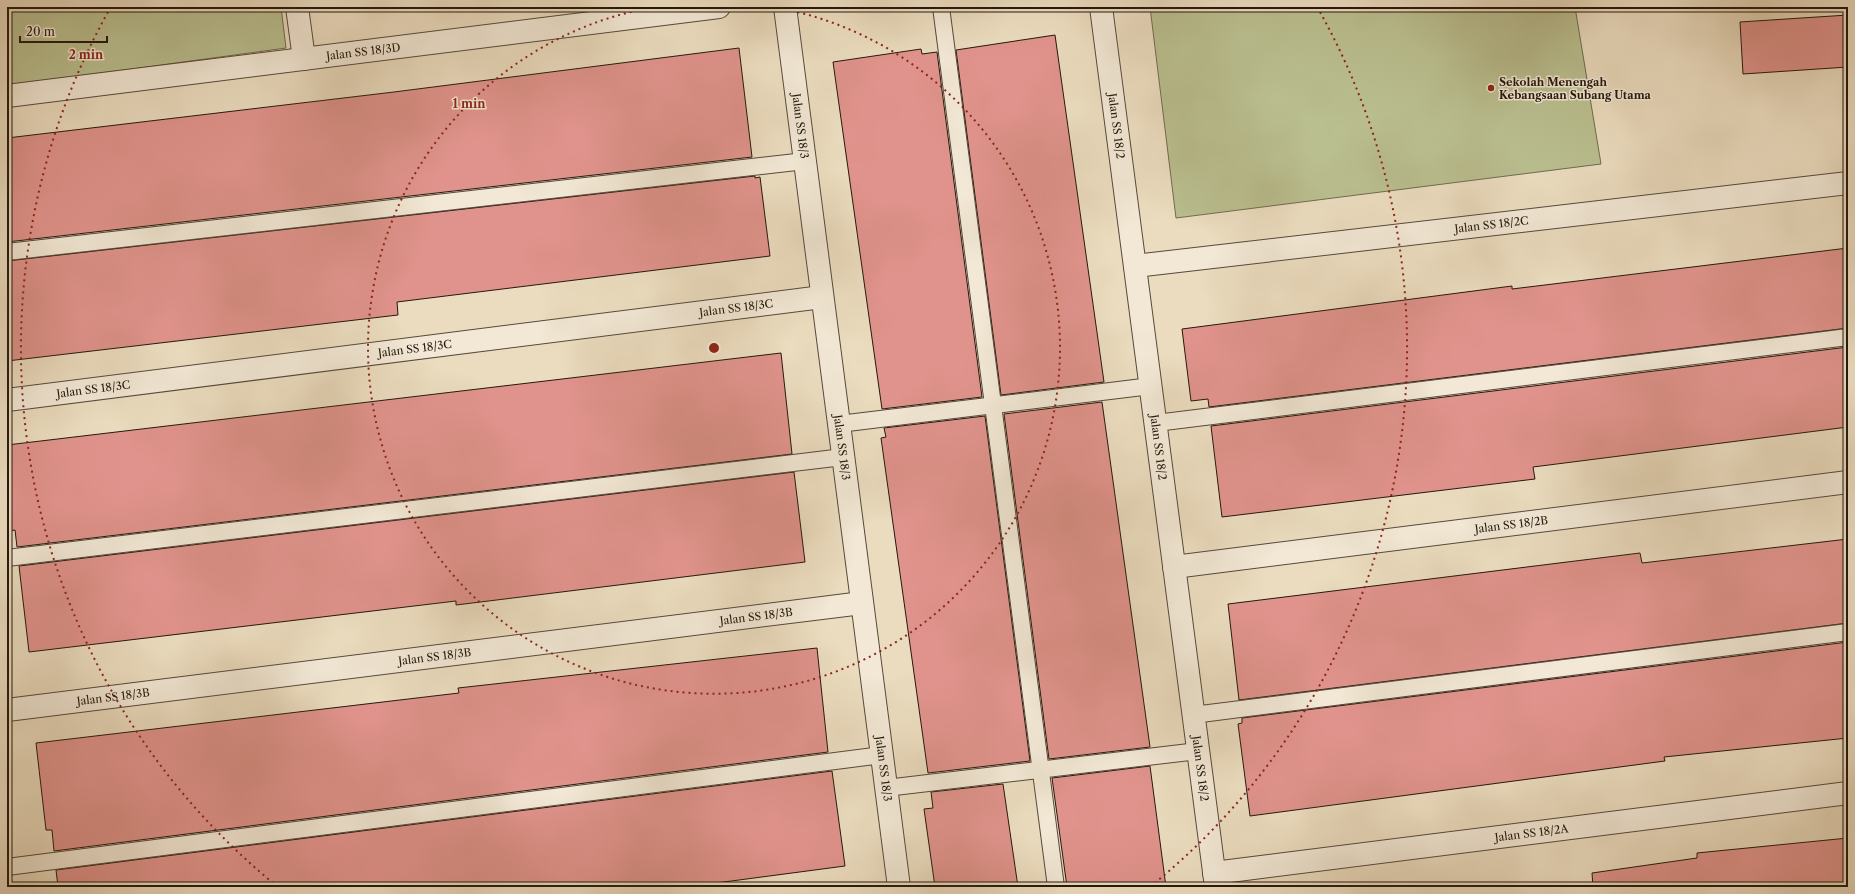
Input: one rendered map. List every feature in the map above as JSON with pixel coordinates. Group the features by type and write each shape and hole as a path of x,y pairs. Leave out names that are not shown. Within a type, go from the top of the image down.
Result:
{"street":[{"path":"297,7 304,59"},
{"name":"Jalan SS 18/3D","path":"7,96 719,7"},
{"name":"Jalan SS 18/3","path":"785,7 899,887"},
{"name":"Jalan SS 18/2","path":"1101,7 1215,880"},
{"name":"Jalan SS 18/2C","path":"1135,266 1848,183"},
{"name":"Jalan SS 18/3C","path":"7,400 822,297"},
{"name":"Jalan SS 18/2B","path":"1174,567 1848,482"},
{"name":"Jalan SS 18/3B","path":"7,710 862,603"},
{"name":"Jalan SS 18/2A","path":"1215,880 1848,793"}],"lane":[{"path":"941,7 1056,887"},
{"path":"7,252 805,161"},
{"path":"1156,423 1848,337"},
{"path":"838,424 1151,386"},
{"path":"7,558 843,456"},
{"path":"1193,715 1848,632"},
{"path":"886,788 1198,752"},
{"path":"7,867 882,755"}],"green space":[{"path":"7,7 281,7 286,48 7,86"},
{"path":"1150,7 1575,7 1601,164 1176,218"}],"building":[{"path":"1848,15 1848,67 1743,74 1740,22"},
{"path":"1055,35 1104,382 1001,395 956,50"},
{"path":"739,48 752,157 7,242 7,138 394,92"},
{"path":"921,49 922,54 937,52 982,397 882,409 833,62"},
{"path":"755,176 755,178 760,177 770,256 397,302 398,315 7,361 7,261"},
{"path":"1848,248 1848,328 1209,407 1208,399 1191,401 1182,329 1512,286 1512,289"},
{"path":"1848,347 1848,427 1533,467 1535,479 1222,517 1211,426"},
{"path":"781,353 792,454 17,547 15,530 9,531 7,511 7,445"},
{"path":"1102,402 1150,747 1049,759 1004,414"},
{"path":"985,416 1030,761 928,773 881,438 886,437 884,428"},
{"path":"794,472 805,562 456,605 456,601 29,652 19,566"},
{"path":"1848,539 1848,623 1239,700 1228,604 1640,553 1642,563"},
{"path":"1848,642 1848,738 1664,757 1665,761 1250,816 1238,724 1242,723 1242,718"},
{"path":"817,648 828,752 54,851 52,830 46,830 36,743 459,693 458,688"},
{"path":"1150,766 1166,887 1067,887 1052,778"},
{"path":"832,771 845,866 686,887 58,887 56,870"},
{"path":"1003,784 1018,887 935,887 924,809 933,808 931,792"},
{"path":"1848,838 1848,887 1593,887 1592,873 1697,858 1697,853"}],"place":[{"name":"Sekolah Menengah Kebangsaan Subang Utama","path":"1491,88"}]}
